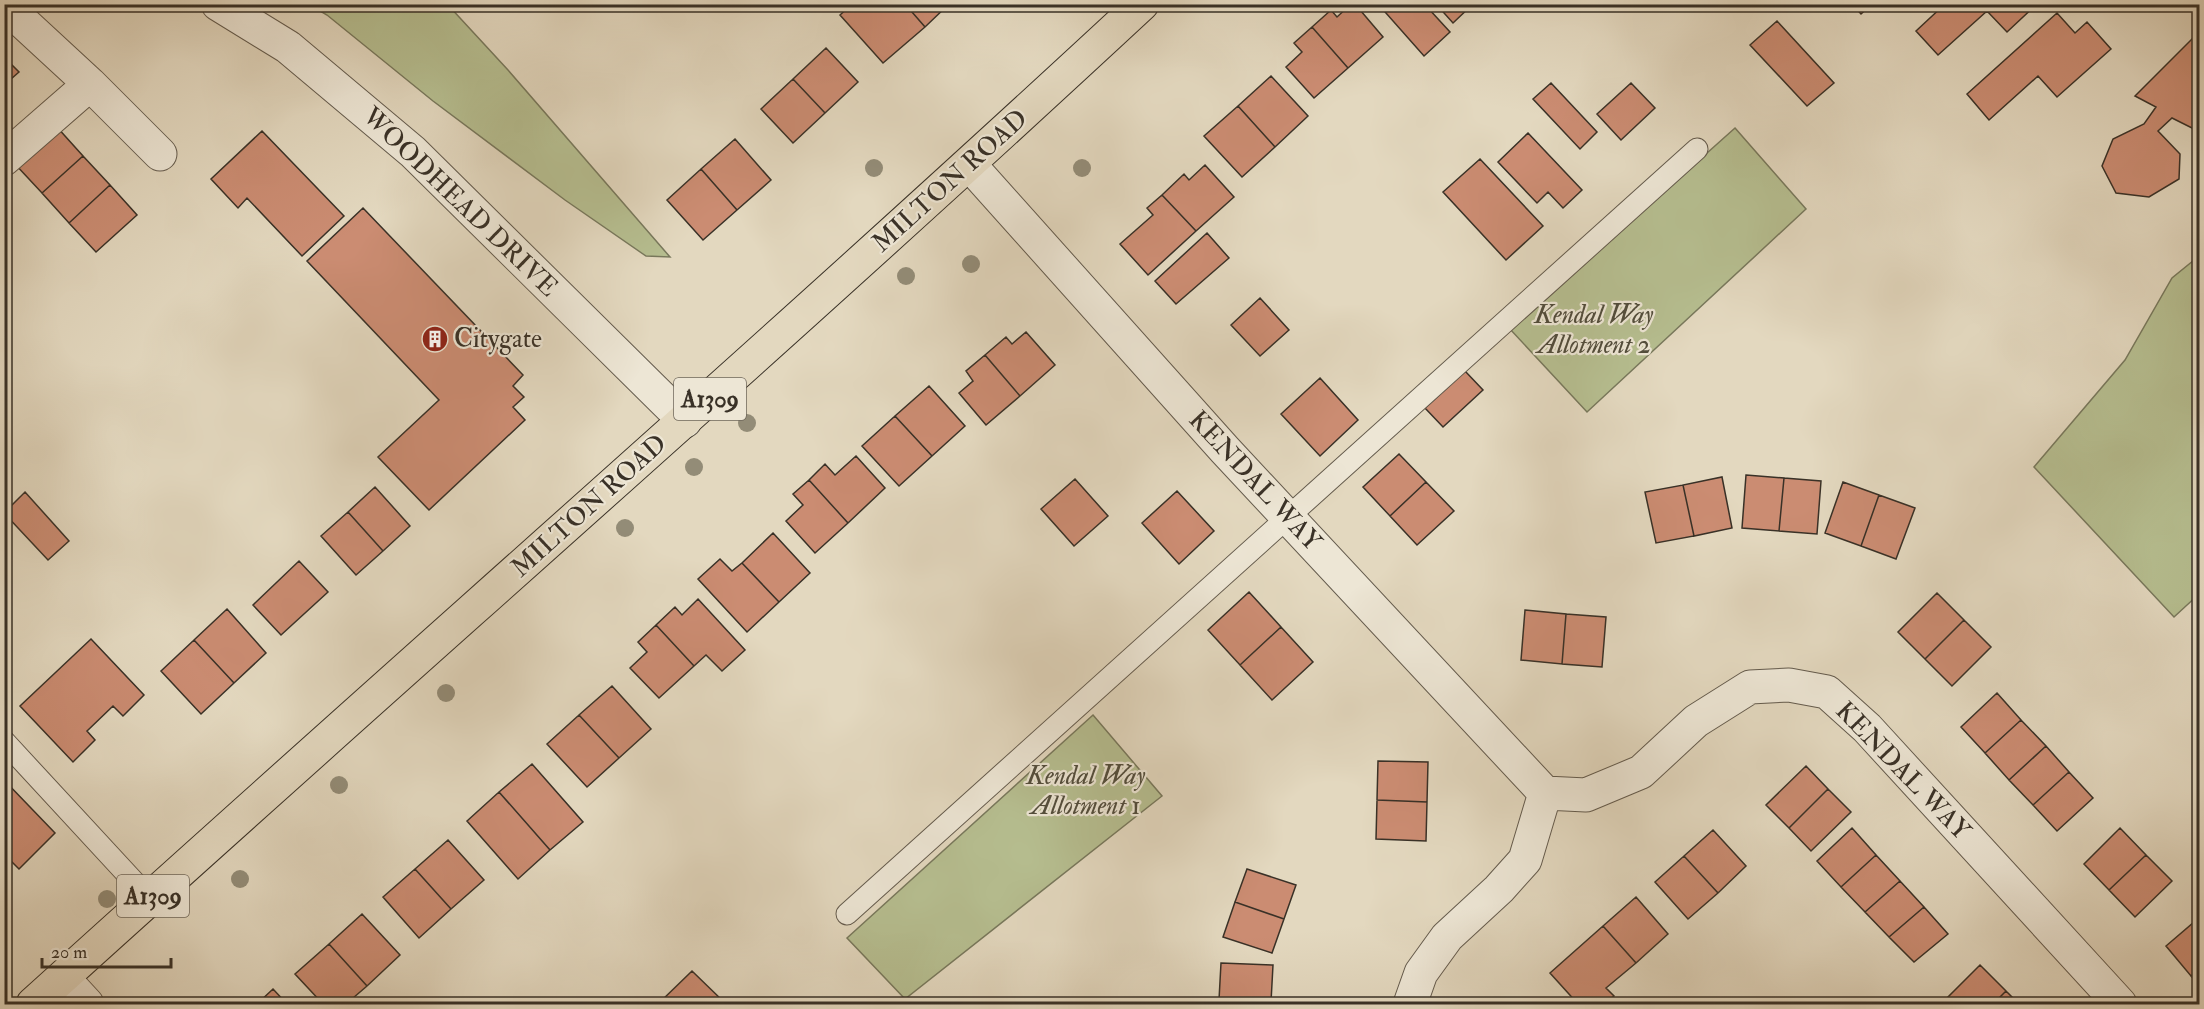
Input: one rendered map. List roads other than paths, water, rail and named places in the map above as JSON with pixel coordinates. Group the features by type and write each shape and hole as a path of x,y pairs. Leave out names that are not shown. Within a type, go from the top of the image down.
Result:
{"main road":[{"name":"MILTON ROAD","path":"33,1005 685,421 1142,4"}],"street":[{"name":"WOODHEAD DRIVE","path":"218,4 288,47 413,152 685,421"},
{"path":"12,12 90,84 160,154"},
{"path":"4,159 90,84"},
{"name":"KENDAL WAY","path":"969,164 1288,518 1545,792 1586,795 1641,772 1696,721 1750,687 1789,685 1827,692 1868,728 2120,1005"},
{"path":"1410,1005 1421,973 1447,937 1499,889 1524,860 1545,792"},
{"path":"63,978 87,1005"}],"lane":[{"path":"847,914 1697,149"},
{"path":"4,741 150,899"}],"place":[{"name":"Citygate","path":"435,339"}],"park label":[{"name":"Kendal Way Allotment 2","path":"1594,330"},
{"name":"Kendal Way Allotment 1","path":"1086,791"}]}
